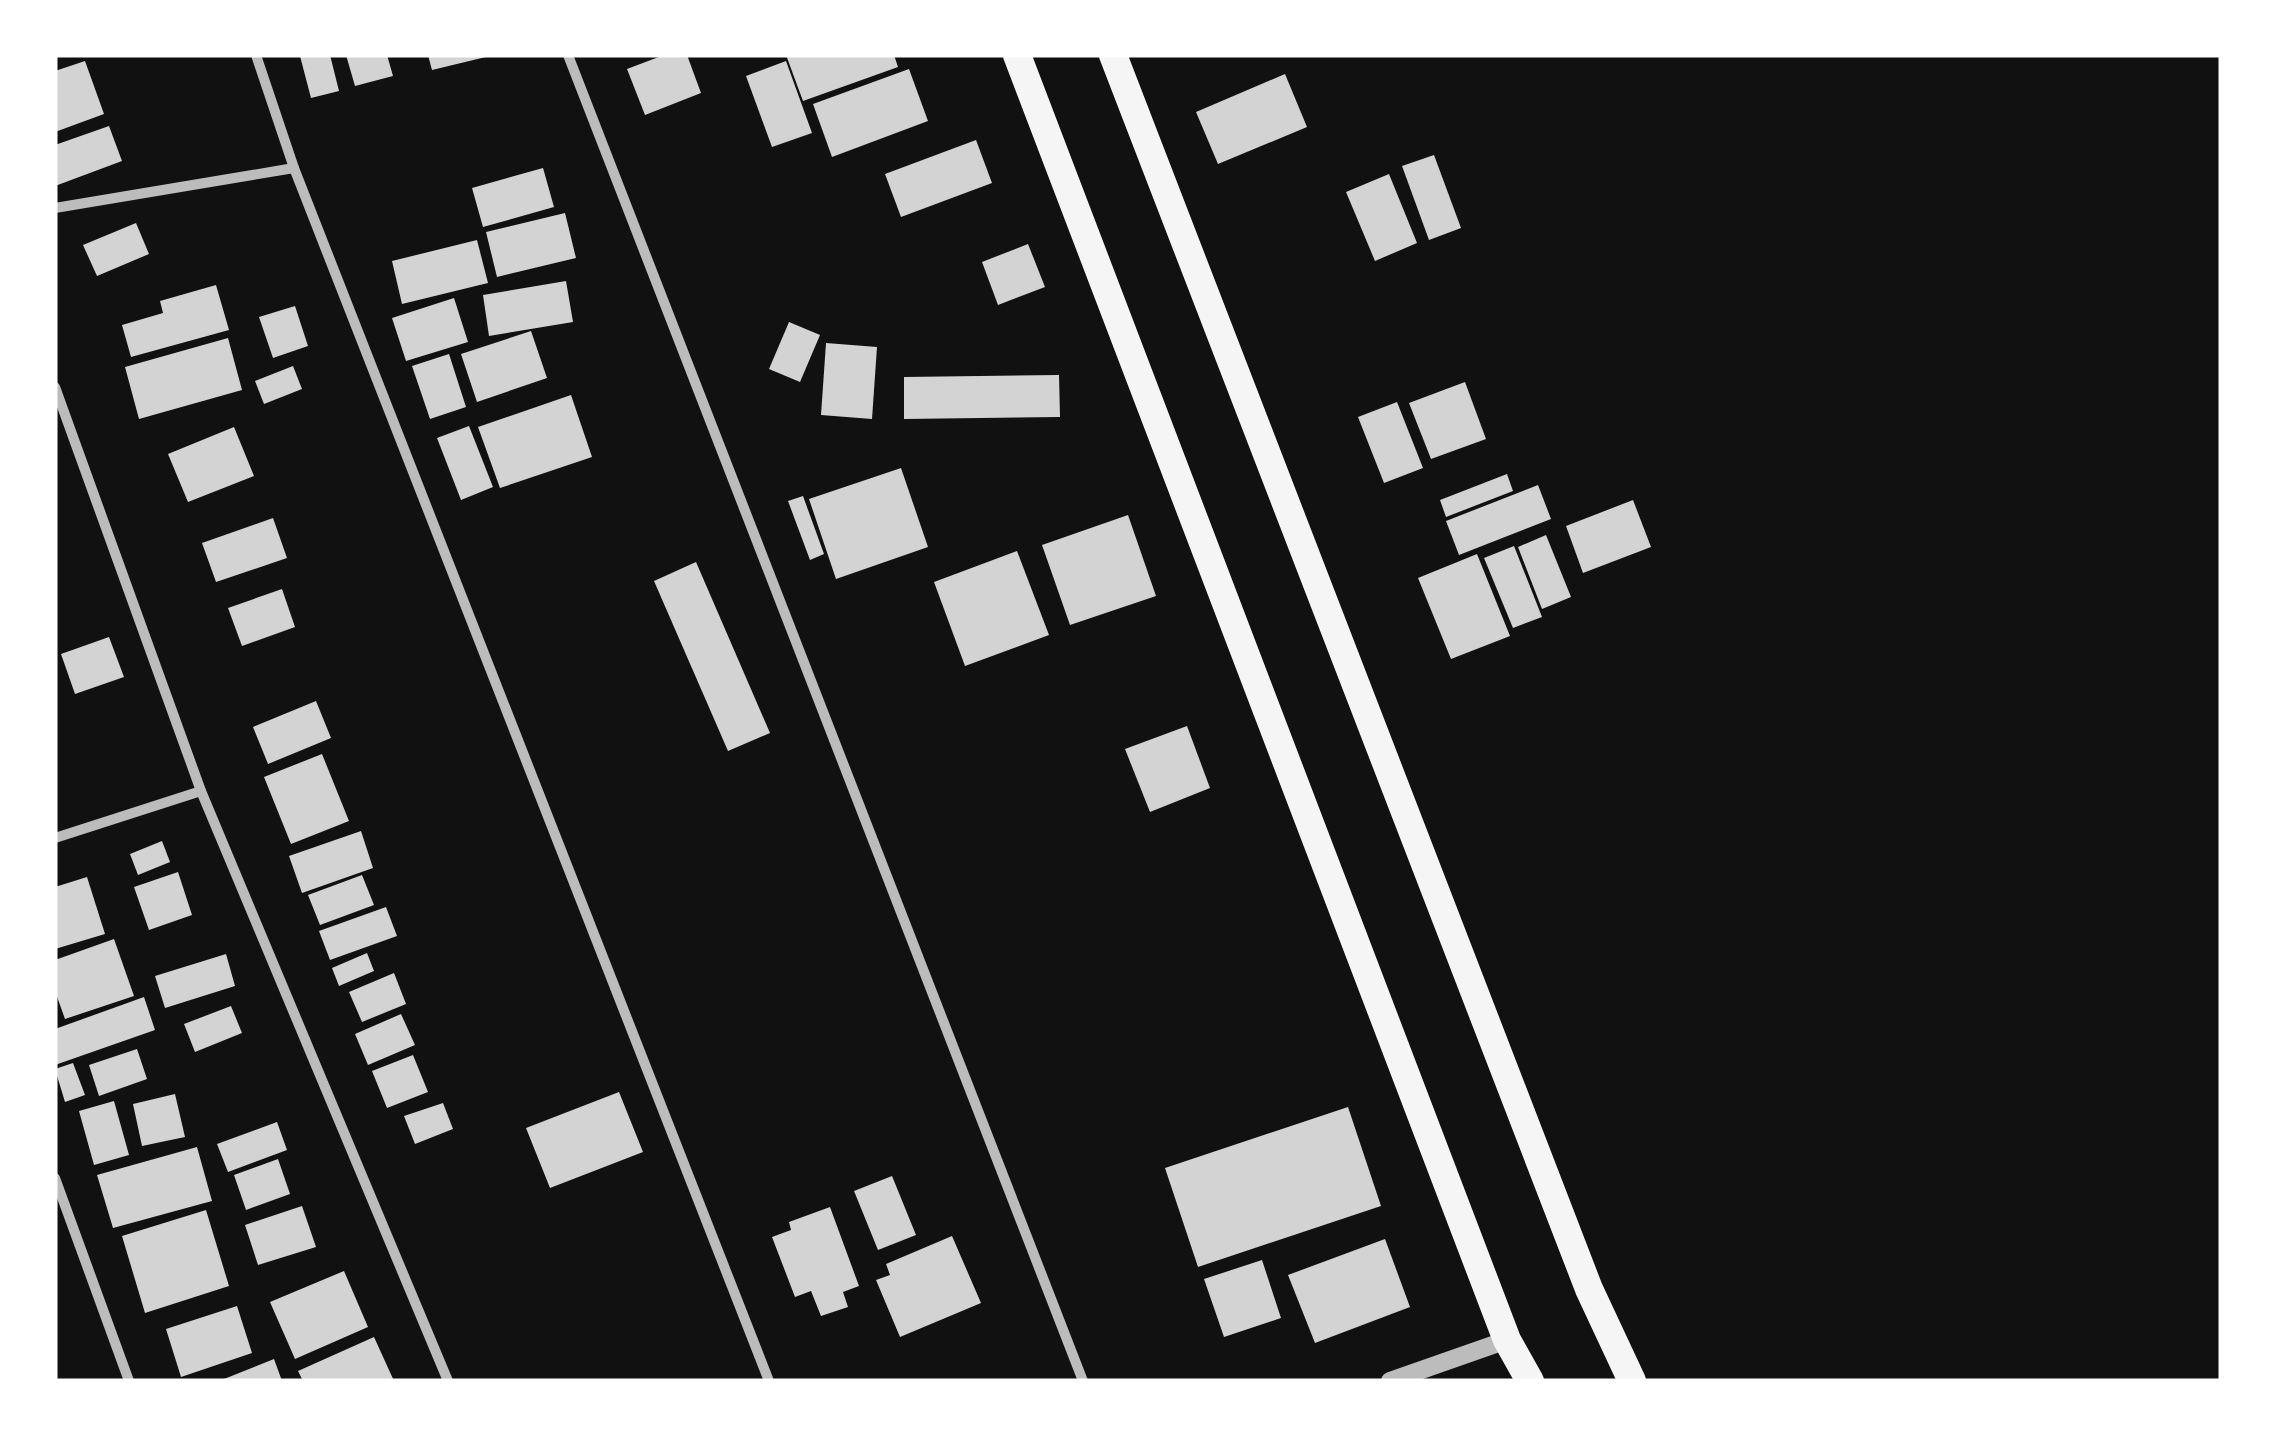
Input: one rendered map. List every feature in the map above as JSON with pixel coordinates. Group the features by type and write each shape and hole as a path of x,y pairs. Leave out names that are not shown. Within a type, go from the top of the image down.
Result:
{"highway":[{"path":"1017,55 1506,1340 1530,1381"},
{"path":"1113,55 1589,1288 1632,1381"}],"street":[{"path":"256,55 294,168 769,1381"},
{"path":"568,55 1083,1381"},
{"path":"55,208 294,168"},
{"path":"55,387 201,791 448,1381"},
{"path":"55,838 201,791"},
{"path":"55,1178 129,1381"},
{"path":"1390,1381 1506,1340"}],"building":[{"path":"330,55 339,91 311,98 300,56"},
{"path":"346,55 387,55 393,76 355,86"},
{"path":"428,55 490,55 490,56 432,70"},
{"path":"664,55 687,55 701,93 645,115 627,69"},
{"path":"786,55 894,55 898,67 803,101"},
{"path":"85,61 104,114 55,132 55,71"},
{"path":"786,61 812,133 772,147 746,76"},
{"path":"909,69 928,121 832,157 813,104"},
{"path":"1285,74 1307,127 1218,164 1196,112"},
{"path":"109,126 122,161 55,186 55,145"},
{"path":"976,140 992,183 901,217 885,174"},
{"path":"1434,155 1461,228 1429,240 1402,166"},
{"path":"543,168 554,207 483,227 472,188"},
{"path":"1389,174 1417,243 1375,261 1346,192"},
{"path":"565,213 576,258 497,277 486,232"},
{"path":"136,223 149,254 97,276 83,245"},
{"path":"477,240 488,283 402,304 392,261"},
{"path":"1028,244 1045,287 998,305 982,262"},
{"path":"566,281 573,322 489,336 483,295"},
{"path":"216,285 229,330 131,357 122,325 163,313 160,301"},
{"path":"454,298 468,342 406,361 392,318"},
{"path":"295,306 308,346 273,358 259,317"},
{"path":"789,322 820,335 800,382 769,369"},
{"path":"531,331 547,378 477,402 461,354"},
{"path":"228,338 242,390 139,419 125,367"},
{"path":"826,343 877,347 872,419 821,415"},
{"path":"449,354 466,407 430,419 412,366"},
{"path":"293,366 302,389 264,404 255,381"},
{"path":"1059,375 1060,417 904,419 904,377"},
{"path":"1465,382 1486,439 1431,459 1409,403"},
{"path":"571,395 592,457 500,488 478,427"},
{"path":"1397,402 1423,468 1384,483 1358,417"},
{"path":"469,426 493,487 461,500 437,438"},
{"path":"234,427 254,476 188,502 168,454"},
{"path":"901,468 928,547 836,579 809,499"},
{"path":"1507,474 1513,491 1446,517 1440,500"},
{"path":"1538,485 1551,519 1459,555 1446,521"},
{"path":"803,496 824,554 810,560 788,501"},
{"path":"1633,500 1651,547 1583,573 1566,526"},
{"path":"1128,515 1156,596 1070,625 1042,545"},
{"path":"273,518 287,558 216,582 202,543"},
{"path":"1546,535 1571,597 1542,609 1518,547"},
{"path":"1514,546 1542,617 1513,628 1484,558"},
{"path":"1017,551 1049,635 965,666 934,582"},
{"path":"1477,554 1510,636 1451,659 1418,578"},
{"path":"696,562 770,733 728,751 654,581"},
{"path":"282,589 295,627 242,646 228,608"},
{"path":"109,637 124,677 75,694 61,654"},
{"path":"316,701 331,738 268,764 253,727"},
{"path":"1187,726 1210,788 1150,812 1125,749"},
{"path":"322,754 349,821 291,844 264,777"},
{"path":"361,831 373,868 302,893 289,856"},
{"path":"162,841 170,862 138,875 130,854"},
{"path":"178,872 192,915 149,930 134,887"},
{"path":"362,875 374,905 320,925 308,895"},
{"path":"87,877 105,934 55,949 55,887"},
{"path":"386,907 397,936 330,960 319,931"},
{"path":"114,939 134,996 65,1019 55,991 55,960"},
{"path":"367,953 374,971 339,986 332,968"},
{"path":"226,954 235,986 165,1008 155,976"},
{"path":"394,973 406,1004 362,1022 349,992"},
{"path":"144,997 155,1030 55,1065 55,1029"},
{"path":"231,1006 242,1033 195,1052 184,1024"},
{"path":"401,1014 415,1045 368,1065 355,1034"},
{"path":"137,1049 147,1079 99,1096 89,1065"},
{"path":"413,1055 428,1092 387,1108 372,1071"},
{"path":"73,1063 85,1095 65,1102 55,1069"},
{"path":"619,1092 643,1152 550,1188 526,1128"},
{"path":"175,1094 185,1137 142,1146 133,1104"},
{"path":"114,1101 129,1155 94,1165 79,1111"},
{"path":"443,1103 453,1129 415,1144 404,1116"},
{"path":"1348,1107 1381,1206 1198,1267 1165,1168"},
{"path":"277,1122 287,1150 228,1172 217,1144"},
{"path":"197,1147 212,1201 113,1228 97,1175"},
{"path":"278,1159 290,1194 246,1210 234,1175"},
{"path":"892,1176 916,1235 878,1250 854,1191"},
{"path":"302,1206 316,1247 258,1265 245,1225"},
{"path":"830,1207 859,1286 843,1292 848,1307 821,1316 811,1291 795,1297 772,1237 791,1230 789,1222"},
{"path":"206,1210 229,1286 145,1313 122,1236"},
{"path":"952,1236 981,1303 900,1337 876,1280 890,1275 886,1264"},
{"path":"1385,1239 1410,1307 1315,1343 1288,1275"},
{"path":"1262,1260 1281,1318 1224,1337 1204,1279"},
{"path":"344,1271 368,1327 295,1359 270,1302"},
{"path":"237,1306 252,1353 181,1377 166,1329"},
{"path":"374,1337 394,1381 303,1381 298,1371"},
{"path":"274,1359 282,1381 219,1381"}]}
